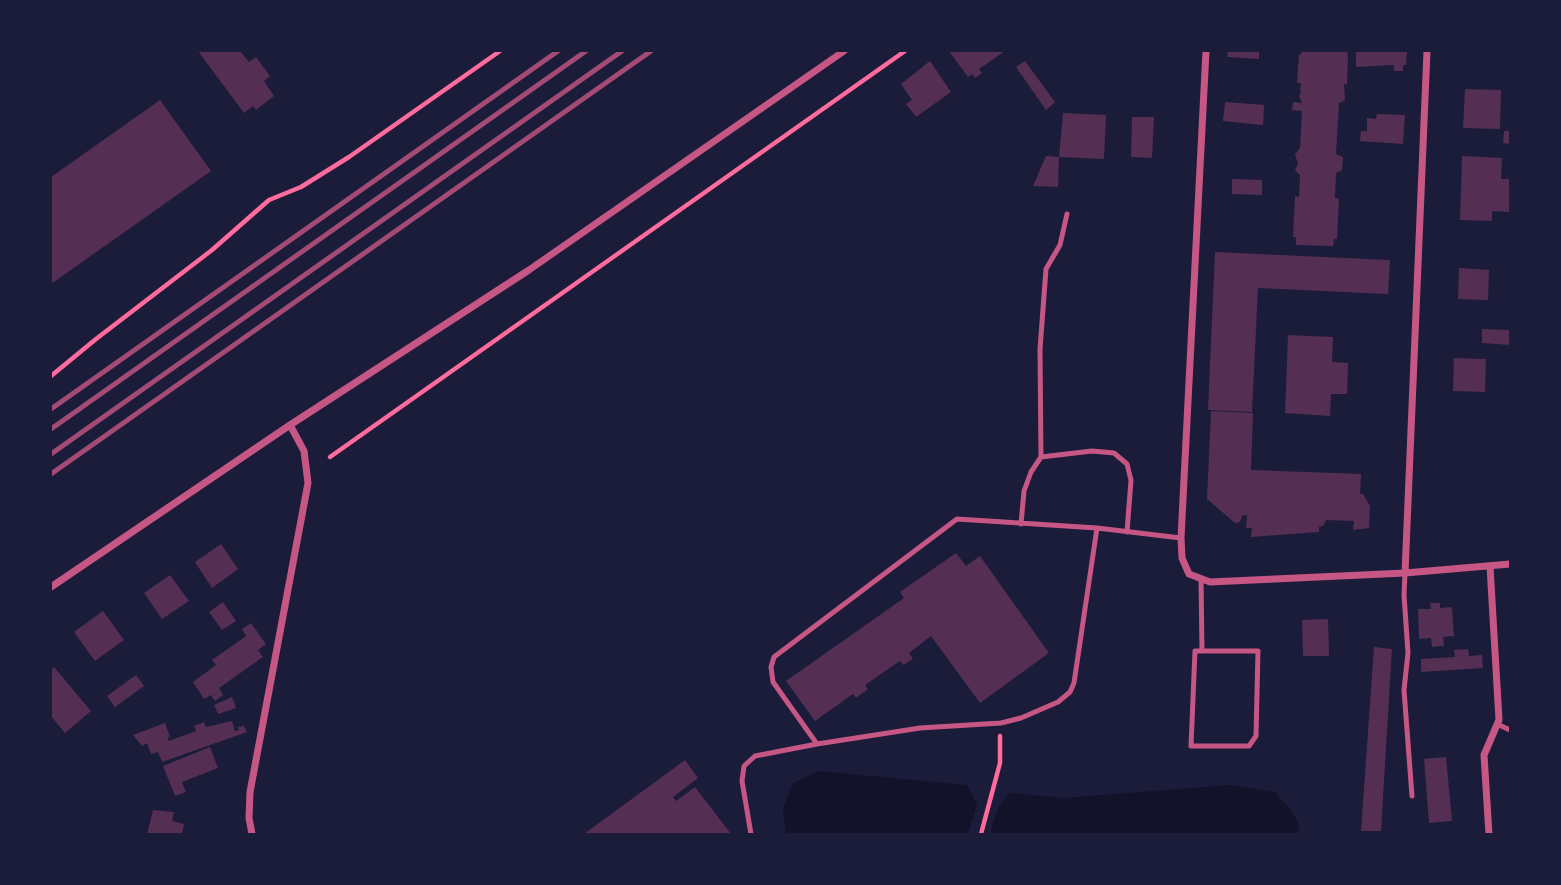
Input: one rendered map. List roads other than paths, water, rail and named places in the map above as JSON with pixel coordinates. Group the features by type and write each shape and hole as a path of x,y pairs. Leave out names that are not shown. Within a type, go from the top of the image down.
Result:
{"street":[{"path":"51,587 290,425 529,270 844,51"},
{"path":"1206,51 1181,538 1182,558 1189,575 1210,582 1405,573 1510,564"},
{"path":"1405,573 1427,51"},
{"path":"252,834 249,818 250,792 308,483 304,451 290,425"},
{"path":"1489,566 1499,720 1484,755 1489,834"}],"lane":[{"path":"1021,524 1024,491 1031,472 1041,457 1040,349 1046,269 1059,244 1067,214"},
{"path":"1041,457 1092,451 1114,453 1127,464 1131,480 1127,532"},
{"path":"817,744 773,682 771,667 774,657 957,519 1097,528 1181,538"},
{"path":"751,834 742,781 744,766 755,756 920,728 1001,723 1021,718 1058,702 1069,692 1076,675 1097,528"},
{"path":"1405,573 1408,653 1404,690 1412,796"},
{"path":"1201,579 1202,651"},
{"path":"1195,651 1202,651 1258,651 1256,736 1249,746 1191,746 1195,651"},
{"path":"1497,724 1510,730"}],"railway":[{"path":"51,409 558,51"},
{"path":"51,429 586,51"},
{"path":"51,454 622,51"},
{"path":"51,474 651,51"}]}
